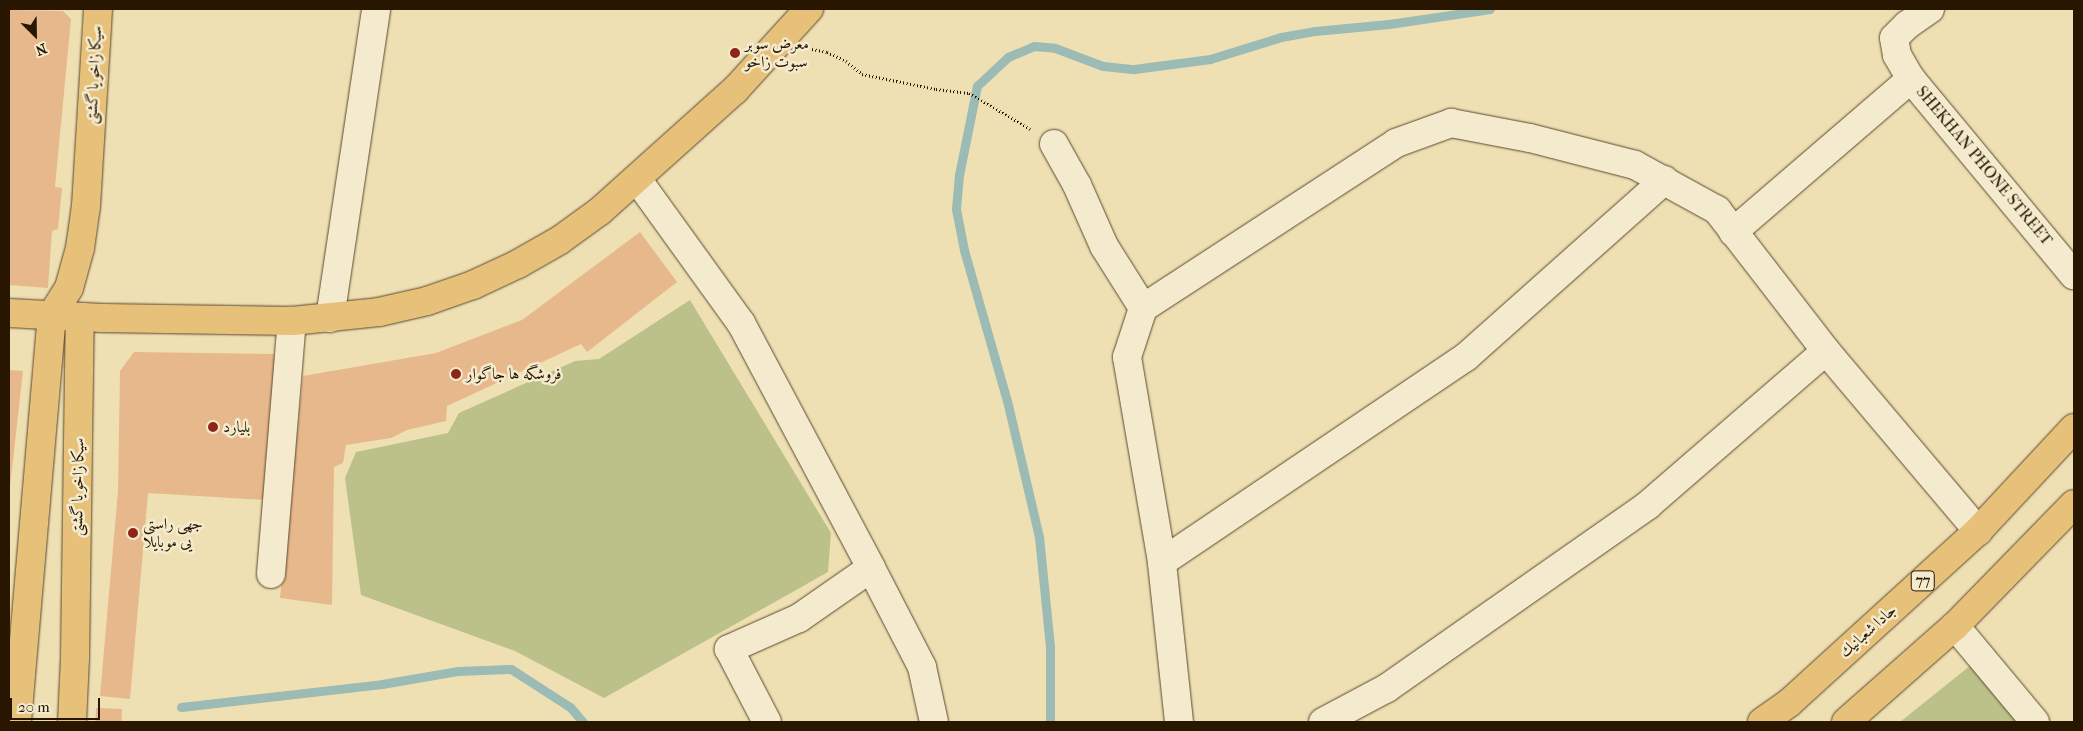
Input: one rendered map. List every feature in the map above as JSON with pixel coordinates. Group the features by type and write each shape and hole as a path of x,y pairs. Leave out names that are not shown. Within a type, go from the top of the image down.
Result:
{"main road":[{"name":"سیکا زاخو یا گشتى","path":"52,315 68,288 80,248 85,214 98,9"},
{"path":"9,313 80,317 292,321 379,312 426,301 473,285 518,264 560,240 600,211 735,90 809,9"},
{"path":"17,722 52,315"},
{"name":"سیکا زاخو یا گشتى","path":"72,722 75,658 80,317"},
{"name":"جادا شعبانيك","path":"1762,722 1789,703 1978,531 2074,428"},
{"path":"1846,722 1955,626 2074,504"}],"street":[{"path":"330,318 376,9"},
{"name":"SHEKHAN PHONE STREET","path":"1930,9 1906,25 1894,38 1897,55 1911,79 2074,274"},
{"path":"1733,232 1911,79"},
{"path":"1179,722 1162,562 1127,357 1143,308 1396,143 1451,123 1530,138 1635,165 1717,210 1826,351 1978,531"},
{"path":"1054,144 1077,185 1104,246 1143,308"},
{"path":"637,179 742,324 922,667 934,722"},
{"path":"1162,562 1466,357 1665,180"},
{"path":"271,574 292,321"},
{"path":"1323,722 1387,688 1648,504 1826,351"},
{"path":"767,722 729,649 799,618 871,568"},
{"path":"1955,626 2035,722"}],"path":[{"path":"779,44 827,52 846,61 862,74 936,89 969,93 1054,144"}],"green space":[{"path":"690,300 831,533 828,572 604,698 515,651 361,595 345,478 356,452 448,433 459,413 575,361 599,359"},
{"path":"1981,657 2024,722 1900,722"}],"building":[{"path":"9,10 63,11 71,19 55,187 62,188 58,229 52,231 48,288 9,285"},
{"path":"640,232 677,282 587,352 581,344 447,406 446,421 407,430 391,438 346,445 343,463 334,467 332,605 280,598 303,376 436,353 522,320"},
{"path":"134,352 279,354 265,500 148,493 130,699 100,696 118,491 120,371"},
{"path":"9,370 23,371 10,487 9,487"},
{"path":"96,708 122,709 122,722 96,722"}],"waterway":[{"path":"1050,722 1050,647 1039,537 1007,401 964,250 956,209 959,175 977,86 1008,57 1034,46 1055,48 1103,66 1134,69 1210,59 1281,37 1315,31 1389,24 1490,9"},
{"path":"181,707 382,684 457,671 511,669 570,707 583,722"}],"place":[{"name":"معرض سوبر سبوت زاخو","path":"735,53"},
{"name":"فروشگه ها جاگوار","path":"456,374"},
{"name":"بليارد","path":"213,427"},
{"name":"جهى راستى يى موبايلا","path":"133,533"}]}
